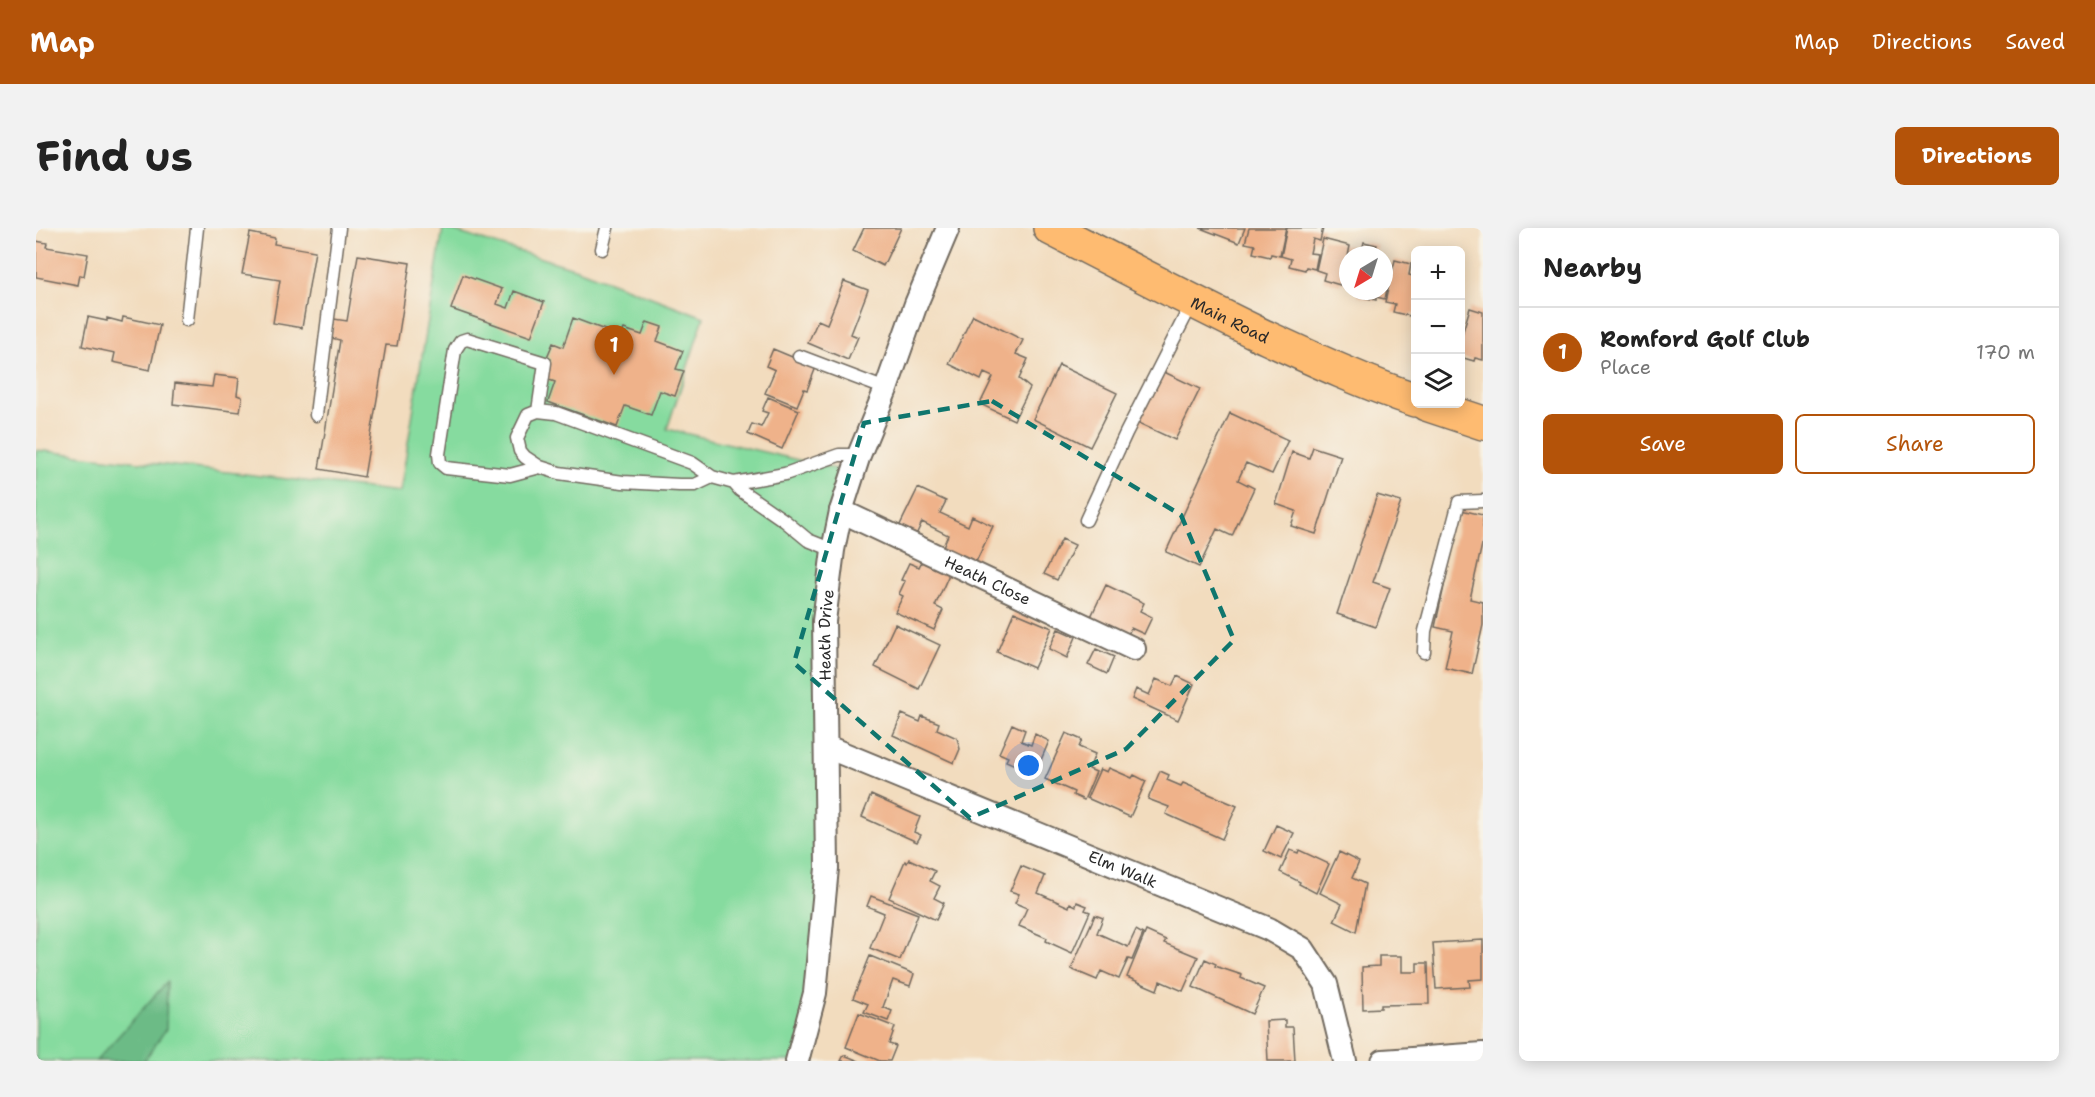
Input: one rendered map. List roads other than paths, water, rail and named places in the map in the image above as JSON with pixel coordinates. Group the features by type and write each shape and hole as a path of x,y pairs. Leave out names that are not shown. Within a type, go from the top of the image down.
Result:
{"main road":[{"name":"Main Road","path":"1050,228 1193,302 1323,364 1382,389 1411,398"},
{"path":"1438,408 1483,423"}],"street":[{"name":"Heath Drive","path":"796,1061 815,993 826,879 827,747 824,621 833,550 841,511 859,455 886,389 916,304 948,228"},
{"name":"Heath Close","path":"841,511 1134,650"},
{"name":"Elm Walk","path":"827,747 1269,929 1303,949 1326,984 1345,1061"},
{"path":"1383,1061 1483,1054"}],"lane":[{"path":"187,320 197,228"},
{"path":"316,415 339,228"},
{"path":"602,249 607,228"},
{"path":"1086,520 1126,433 1193,302"},
{"path":"538,411 545,363 467,339 461,341 455,350 439,454 440,463 446,468 510,475 540,467"},
{"path":"800,356 886,389"},
{"path":"712,477 695,485 679,485 559,473 540,467 525,458 520,451 517,438 528,416 538,411 556,413 692,463 712,477 734,483 785,474 839,455 859,455"},
{"path":"734,483 740,490 808,540 833,550"},
{"path":"1424,652 1425,631 1459,502 1483,501"}],"place":[{"name":"Romford Golf Club","path":"614,375"}]}
